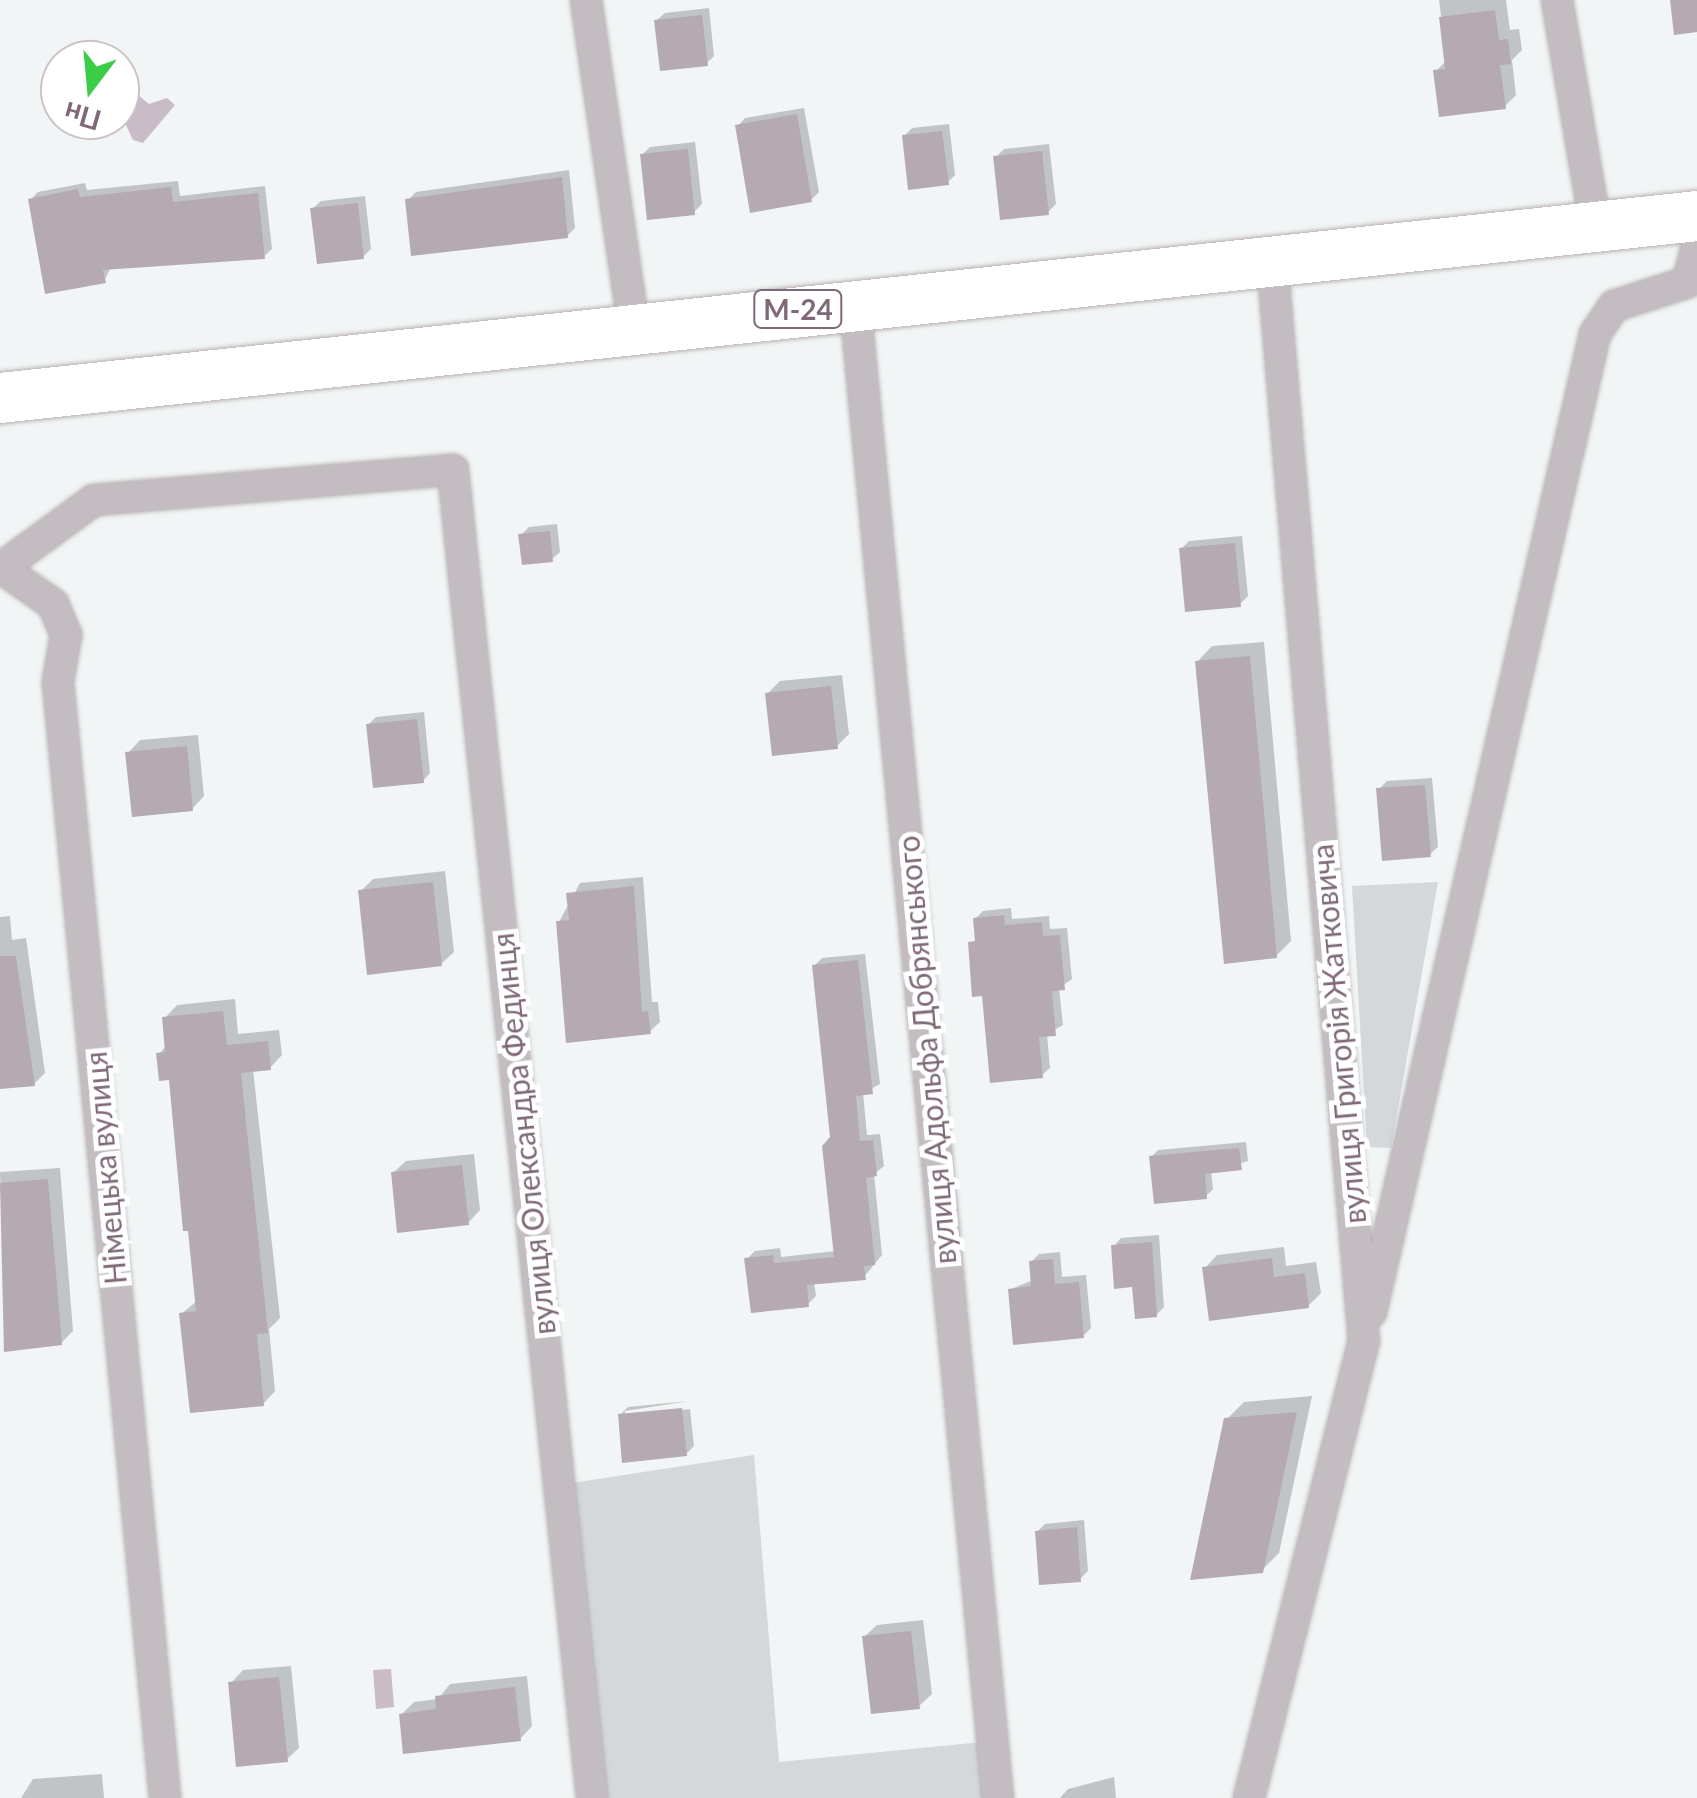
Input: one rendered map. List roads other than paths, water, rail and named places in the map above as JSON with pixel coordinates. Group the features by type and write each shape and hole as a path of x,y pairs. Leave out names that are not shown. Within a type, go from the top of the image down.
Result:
{"highway":[{"name":"М-24","path":"0,398 1272,258 1697,216"}],"street":[{"path":"586,0 634,328"},
{"path":"1556,0 1596,227"},
{"path":"1364,1341 1594,334 1614,306 1688,282 1697,246"},
{"name":"вулиця Григорія Жатковича","path":"1249,1798 1364,1341 1272,258"},
{"name":"вулиця Адольфа Добрянського","path":"855,303 998,1798"},
{"name":"вулиця Олександра Фединця","path":"1,568 94,500 453,470 592,1798"},
{"name":"Німецька вулиця","path":"1,568 53,604 66,635 58,682 165,1798"}]}
